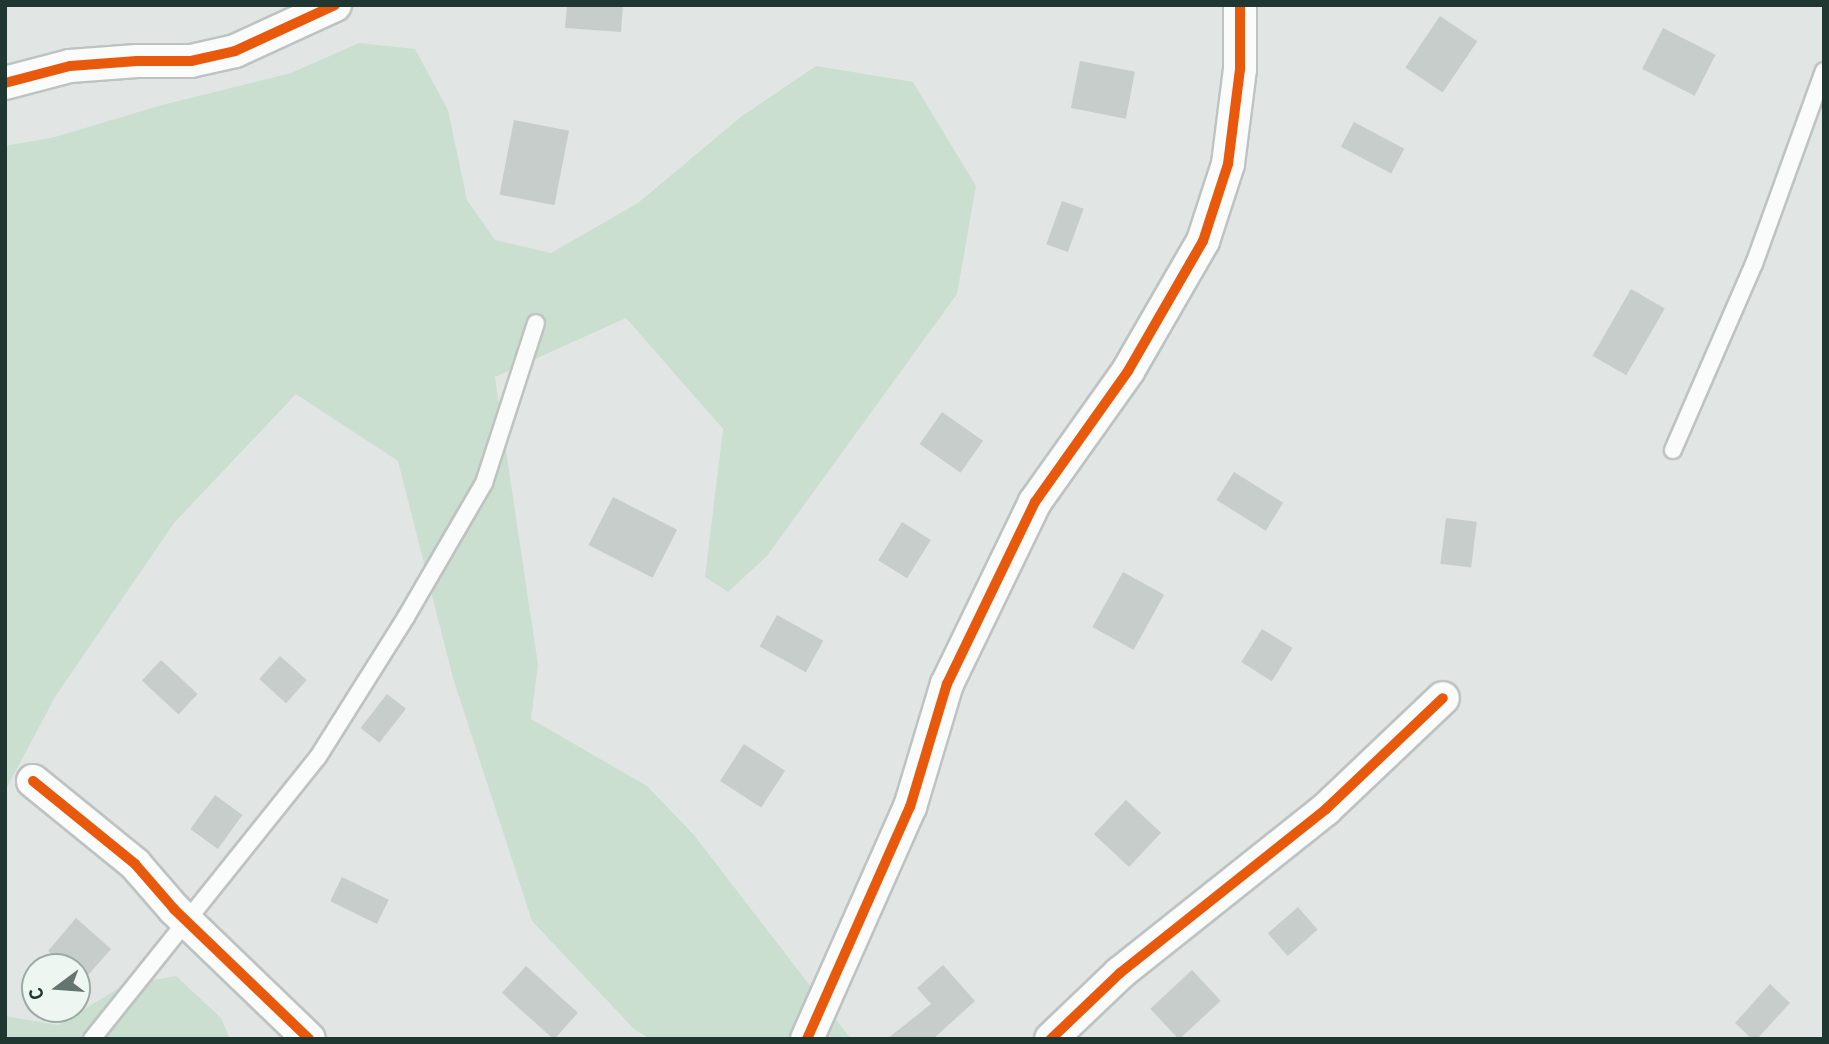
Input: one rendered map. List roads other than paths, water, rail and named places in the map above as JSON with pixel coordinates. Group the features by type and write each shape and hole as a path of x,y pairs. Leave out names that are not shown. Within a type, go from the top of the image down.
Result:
{"street":[{"path":"5,83 70,66 137,61 191,61 235,51 335,5"},
{"path":"807,1039 910,807 947,684 1035,502 1128,371 1203,241 1228,164 1240,69 1240,5"},
{"path":"1051,1039 1120,972 1326,809 1443,698"},
{"path":"33,781 135,864 185,920 309,1039"}],"lane":[{"path":"1673,450 1754,264 1824,71"},
{"path":"92,1039 318,757 407,617 484,483 536,323"}]}
